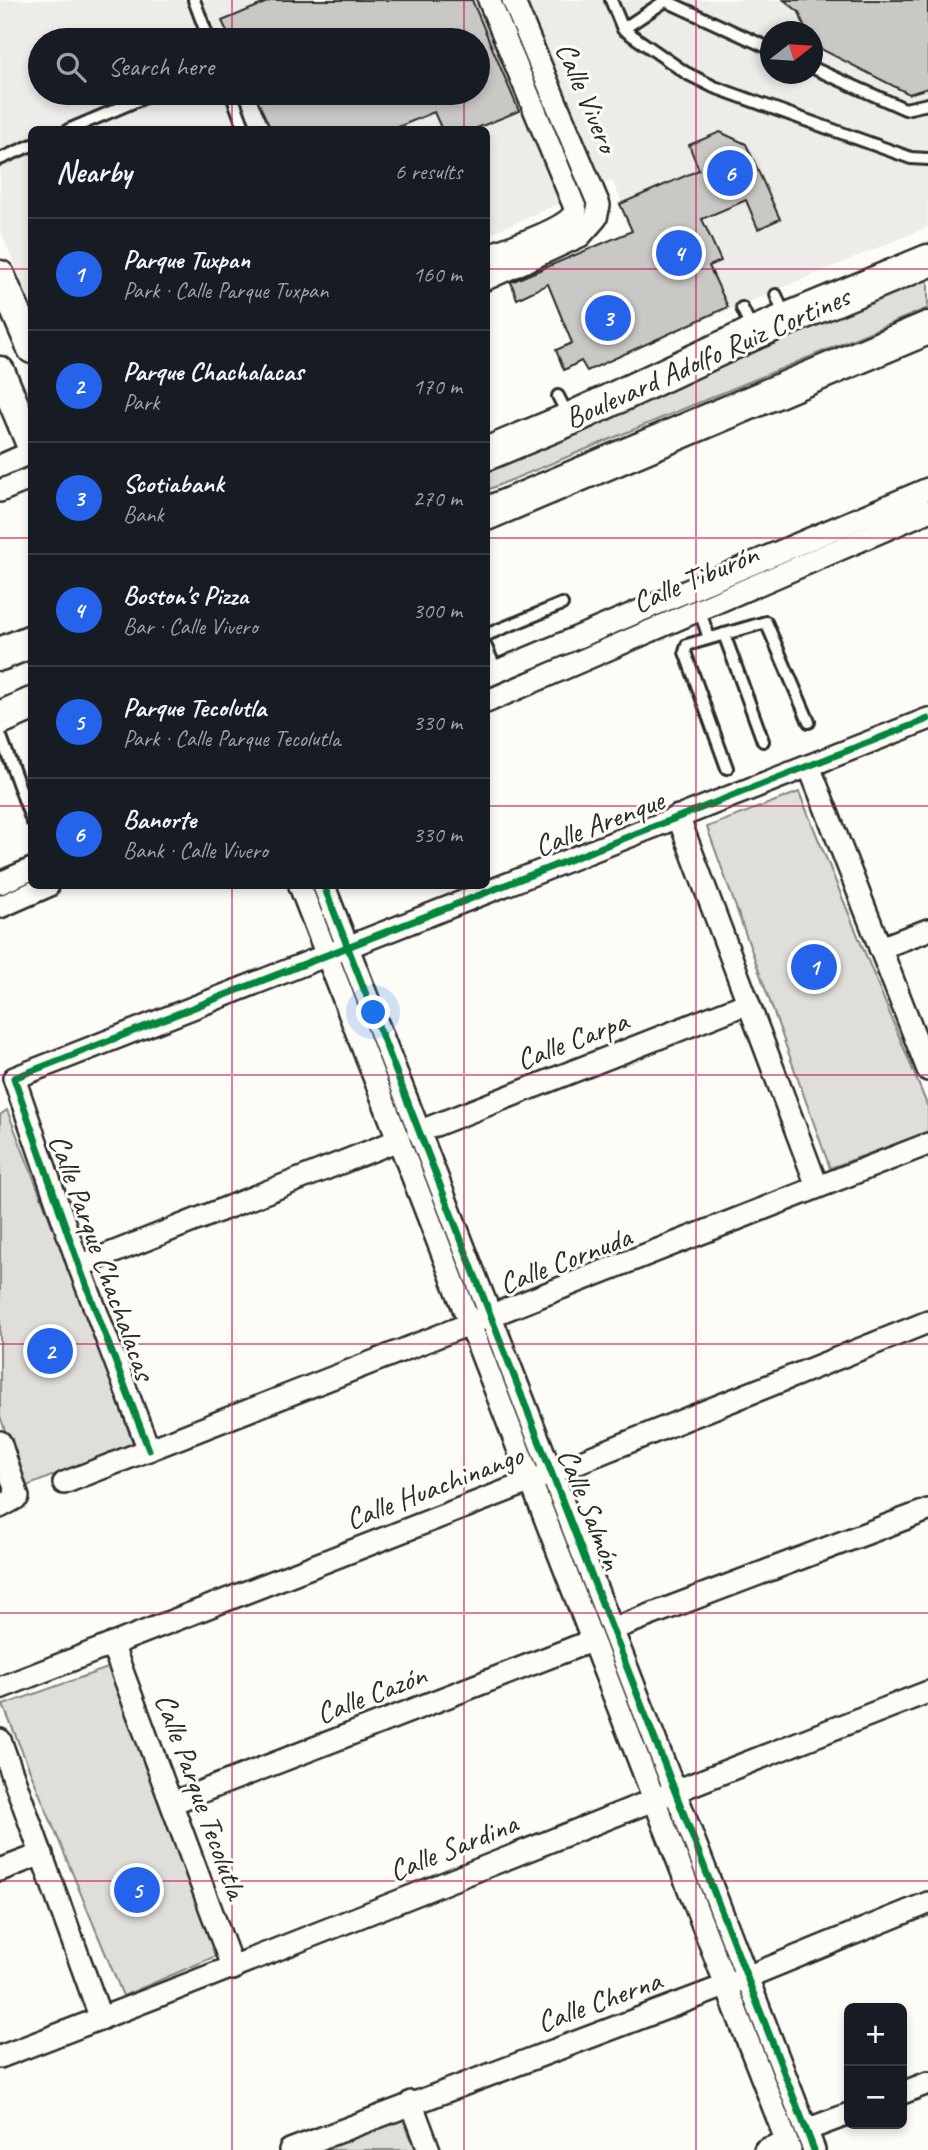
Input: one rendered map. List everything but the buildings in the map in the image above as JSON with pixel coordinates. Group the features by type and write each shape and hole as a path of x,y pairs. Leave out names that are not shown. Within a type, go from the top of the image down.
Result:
{"main road":[{"name":"Boulevard Adolfo Ruiz Cortines","path":"490,452 564,408 748,320 928,261"},
{"name":"Boulevard Adolfo Ruiz Cortines","path":"490,512 928,328"},
{"path":"0,654 28,643"},
{"path":"0,718 28,706"}],"street":[{"name":"Calle Vivero","path":"489,0 575,201 573,217 562,225 490,254"},
{"name":"Calle Vivero","path":"490,277 580,236 596,218 597,197 513,0"},
{"path":"515,61 535,51"},
{"path":"0,275 28,339"},
{"path":"0,371 28,438"},
{"path":"0,466 28,454"},
{"path":"0,491 28,480"},
{"name":"Calle Tiburón","path":"490,700 928,489"},
{"name":"Calle Tiburón","path":"492,674 928,511"},
{"name":"Calle Arenque","path":"14,1078 928,719"},
{"path":"809,766 928,1070"},
{"path":"678,817 817,1186"},
{"path":"0,883 28,871"},
{"path":"0,907 41,889"},
{"name":"Calle Salmón","path":"301,889 396,1141 469,1322 651,1799 788,2146"},
{"name":"Calle Salmón","path":"325,889 810,2140"},
{"path":"880,948 928,930"},
{"name":"Calle Carpa","path":"418,1132 748,1003"},
{"name":"Calle Parque Chachalacas","path":"14,1078 79,1266 149,1450"},
{"path":"79,1266 396,1141"},
{"name":"Calle Cornuda","path":"64,1483 928,1144"},
{"name":"Calle Huachinango","path":"0,1688 529,1482 928,1322"},
{"path":"0,1442 9,1502"},
{"path":"613,1629 928,1510"},
{"name":"Calle Cazón","path":"172,1803 590,1641"},
{"name":"Calle Parque Tecolutla","path":"112,1644 233,1969"},
{"name":"Calle Sardina","path":"0,2057 233,1969 676,1789 928,1692"},
{"path":"0,1740 102,2018"},
{"path":"0,1870 42,1854"},
{"name":"Calle Cherna","path":"290,2150 411,2102 725,1986 928,1903"},
{"path":"907,2091 928,2083"},
{"path":"411,2102 429,2150"},
{"path":"810,2140 844,2116"},
{"path":"765,2150 788,2146"}],"lane":[{"path":"194,0 204,28"},
{"path":"611,0 623,29 685,73 911,158 928,159"},
{"path":"623,29 664,1 760,44"},
{"path":"823,73 899,107 910,109 928,104"},
{"path":"77,126 127,105"},
{"path":"236,105 243,126"},
{"path":"0,159 28,147"},
{"path":"695,599 709,638"},
{"path":"490,633 562,604"},
{"path":"727,768 685,652 687,645 761,622 769,624 808,722"},
{"path":"724,634 763,741"},
{"path":"0,734 28,810"}],"shaded area":[{"path":"0,0 928,0 928,227 678,331 612,180 490,234 490,126 28,126 28,296 0,230"},
{"path":"928,275 928,308 490,489 490,470"},
{"path":"799,792 928,1107 928,1132 830,1168 707,827"},
{"path":"7,1110 76,1286 133,1443 25,1487 0,1416 0,1115"},
{"path":"119,1664 216,1956 123,1996 3,1705"},
{"path":"402,2117 416,2150 311,2150"}],"cycle path":[{"path":"149,1450 79,1266 14,1078 928,719"},
{"path":"325,889 814,2150"}],"place":[{"name":"Banorte","path":"730,173"},
{"name":"Boston's Pizza","path":"679,253"},
{"name":"Scotiabank","path":"608,318"},
{"name":"Parque Tuxpan","path":"814,967"},
{"name":"Parque Chachalacas","path":"50,1351"},
{"name":"Parque Tecolutla","path":"137,1890"}]}
